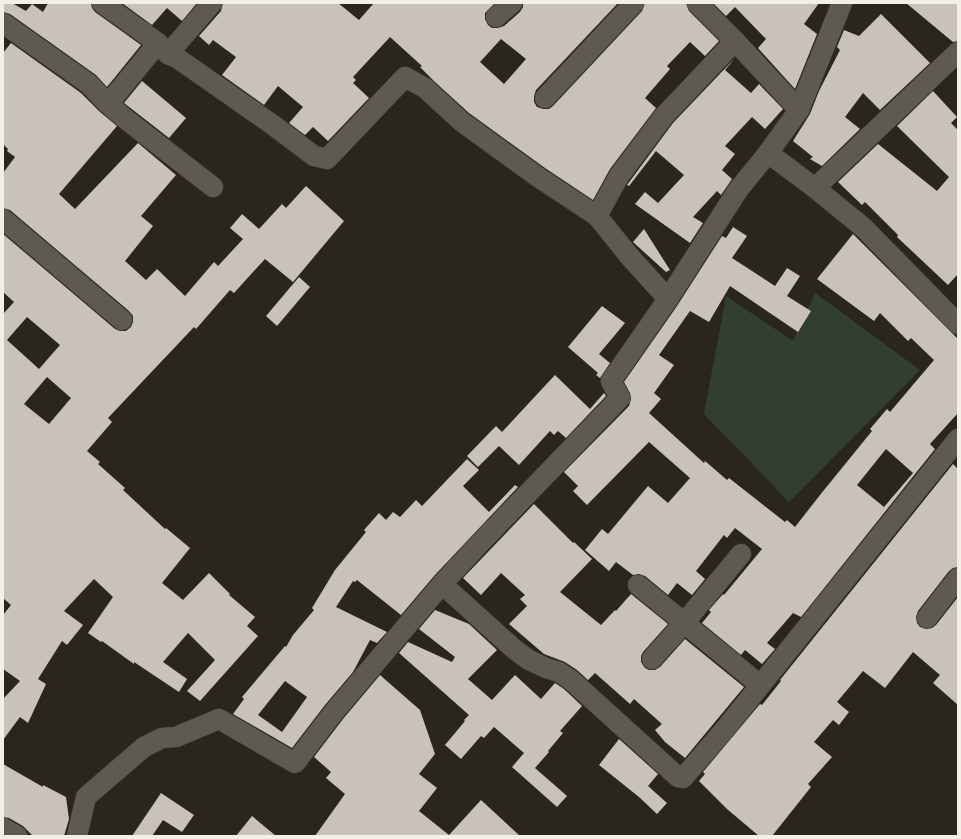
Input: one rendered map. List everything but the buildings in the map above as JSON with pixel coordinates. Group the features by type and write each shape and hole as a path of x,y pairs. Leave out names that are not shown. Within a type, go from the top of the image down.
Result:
{"street":[{"path":"102,3 163,49 273,125 314,156 327,159 406,77 425,88 462,122 538,177 597,216 630,257 668,299"},
{"path":"108,104 212,3"},
{"path":"496,17 512,3"},
{"path":"545,98 634,3"},
{"path":"697,3 735,41 799,110"},
{"path":"77,836 86,797 144,747 162,738 176,737 219,719 294,763 334,712 442,584 620,398 610,381 668,299 738,190 768,153 799,110 842,3"},
{"path":"3,23 89,84 108,104 213,186"},
{"path":"597,216 619,176 664,116 735,41"},
{"path":"815,188 958,52"},
{"path":"768,153 815,188 864,228 958,324"},
{"path":"3,219 122,320"},
{"path":"442,584 514,650 529,660 559,672 571,680 678,778 683,778 760,685 958,439"},
{"path":"652,659 741,554"},
{"path":"926,618 958,578"},
{"path":"638,585 760,685"},
{"path":"3,828 17,836"}],"green space":[{"path":"815,293 920,370 789,502 704,414 726,296 793,341"}]}
